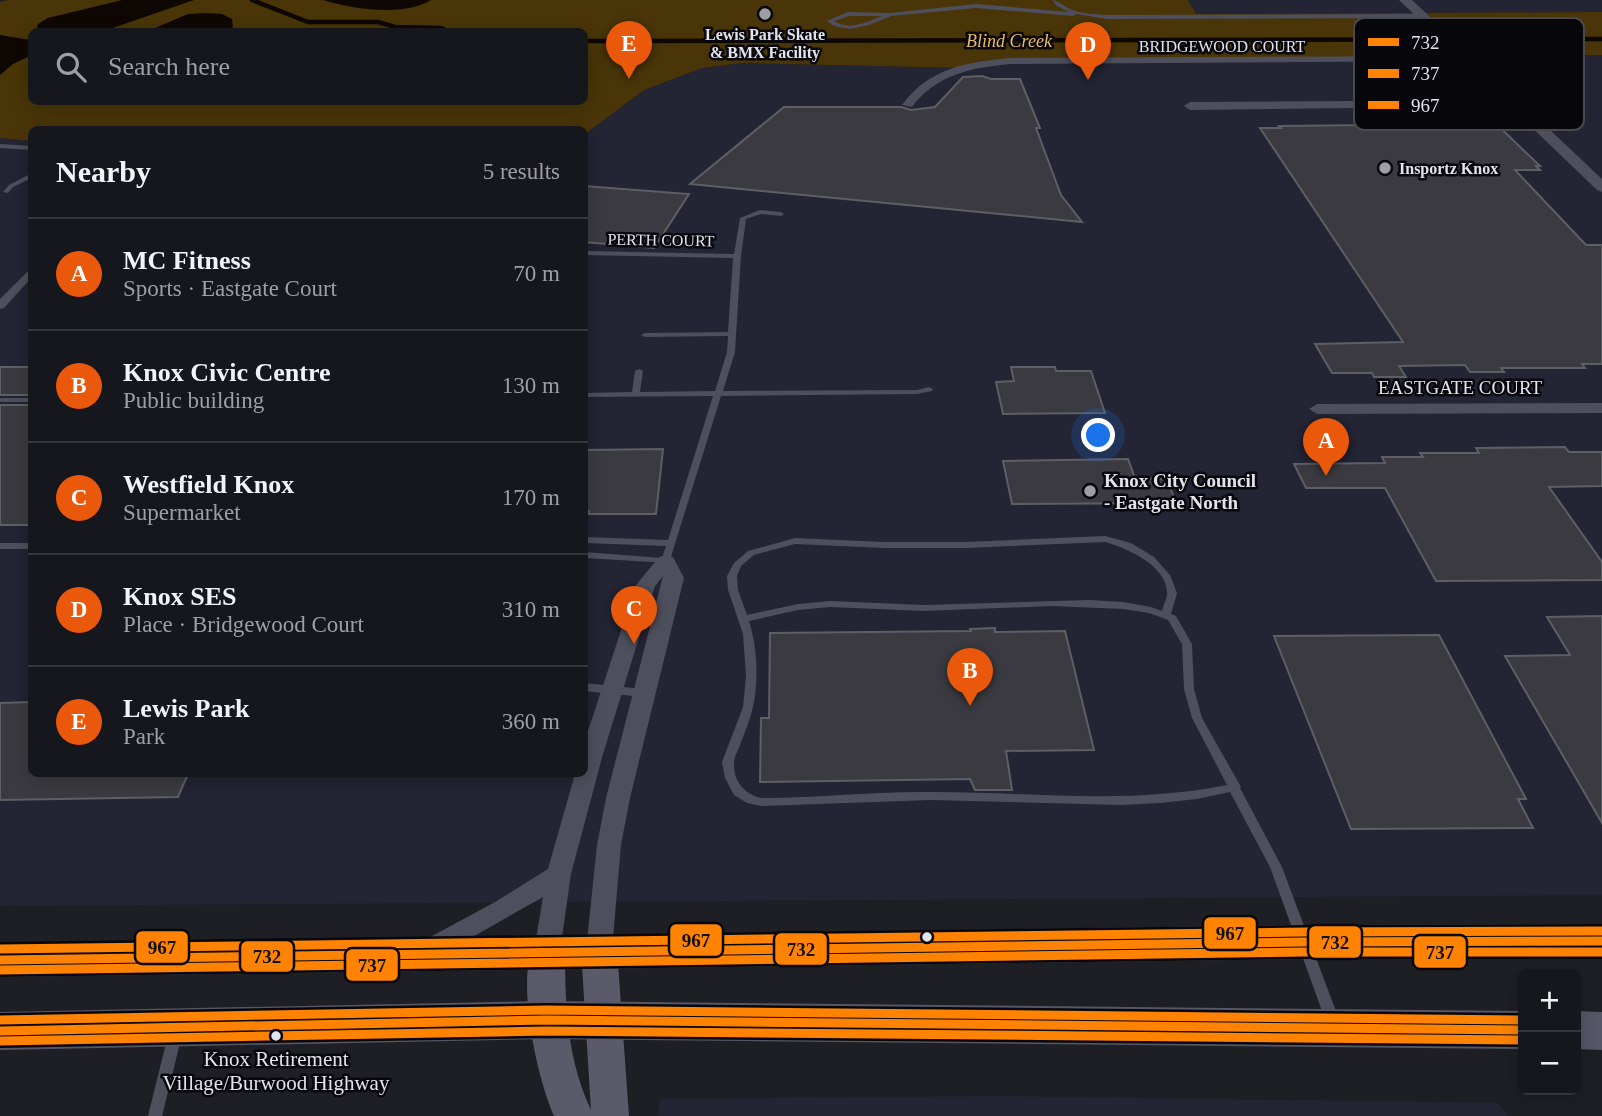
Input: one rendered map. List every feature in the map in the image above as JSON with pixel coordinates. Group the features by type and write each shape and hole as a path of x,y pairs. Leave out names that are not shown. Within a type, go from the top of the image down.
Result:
{"highway":[{"path":"0,960 416,956 599,950 1602,941"},
{"path":"0,1031 546,1020 1518,1030"},
{"path":"1581,1030 1602,1031"}],"main road":[{"path":"599,950 610,1116"},
{"path":"547,951 546,1020 558,1072 574,1116"}],"street":[{"path":"1405,0 1422,16"},
{"name":"BRIDGEWOOD COURT","path":"908,105 922,86 937,77 972,66 1010,61 1354,59"},
{"path":"1190,106 1354,105"},
{"path":"1544,130 1596,176 1602,187"},
{"path":"0,306 28,274"},
{"name":"EASTGATE COURT","path":"1317,409 1602,408"},
{"path":"588,769 646,584 668,552"},
{"path":"599,950 609,845 618,798 674,578 668,552"},
{"path":"547,951 559,874 586,777"},
{"path":"416,956 504,909 559,874"}],"lane":[{"path":"1054,0 1066,9 1083,15"},
{"path":"890,16 849,27 836,26 830,21 848,14 890,16 987,6 1114,17 1422,16"},
{"path":"0,146 28,148"},
{"path":"5,188 28,177"},
{"path":"668,552 710,414 720,394 733,334 737,256 745,216 760,212 781,214"},
{"name":"PERTH COURT","path":"588,253 737,256"},
{"path":"645,335 733,334"},
{"path":"636,395 639,371"},
{"path":"588,395 917,392 929,389"},
{"path":"0,400 28,400"},
{"path":"1166,614 1172,593 1162,571 1137,549 1105,539 964,545 884,545 805,540 763,548 737,565 732,582 744,619 750,652 750,693 728,762 734,786 751,800 775,802 910,796 1059,802 1156,801 1192,797 1235,787"},
{"path":"588,541 668,552"},
{"path":"0,546 28,546"},
{"path":"588,555 668,552"},
{"path":"744,619 805,606 835,604 925,608 1104,605 1147,609 1166,614 1177,622 1187,644 1189,689 1197,718 1279,874 1335,1027"},
{"path":"588,687 646,693"},
{"path":"155,1116 177,1027"}],"shaded area":[{"path":"8,0 1188,0 1196,14 1602,12 1602,55 1584,55 1584,18 1354,18 1354,57 1043,60 964,68 742,63 702,68 644,90 588,132 588,126 28,126 28,141 0,138 0,2"},
{"path":"122,0 194,0 113,28 37,28 38,24 48,18"},
{"path":"323,0 431,0 407,8 378,10"},
{"path":"1188,0 1602,0 1602,12 1195,14"},
{"path":"188,14 222,14 232,19 233,27 155,28"},
{"path":"0,35 28,40 28,57 13,64 0,75"},
{"path":"1584,55 1602,55 1602,895 0,906 0,138 28,141 28,777 588,777 588,132 644,90 702,68 742,63 964,68 981,64 1354,59 1354,130 1584,130"},
{"path":"1002,1096 1497,1103 1510,1116 658,1116 660,1099"}],"building":[{"path":"982,76 991,79 1020,79 1040,128 1036,128 1061,195 1082,222 690,184 784,107 901,107 911,110 935,107 963,77"},
{"path":"1354,125 1354,130 1503,130 1540,166 1536,166 1540,170 1515,170 1586,245 1602,245 1602,364 1582,364 1585,368 1501,368 1504,372 1470,372 1465,365 1399,366 1406,377 1374,377 1372,373 1332,373 1315,344 1403,342 1260,128 1281,128 1279,126"},
{"path":"588,186 689,194 654,248 588,242"},
{"path":"0,367 28,367 28,395 0,395"},
{"name":"Knox City Council - Eastgate North","path":"1011,367 1055,367 1056,371 1091,371 1105,413 1003,414 996,382 1014,381"},
{"path":"0,405 28,405 28,525 0,525"},
{"path":"1565,447 1569,452 1602,452 1602,486 1549,487 1602,562 1602,580 1436,581 1385,488 1306,488 1294,464 1385,463 1382,457 1423,457 1420,453 1479,453 1476,448"},
{"path":"663,449 656,514 588,514 588,450"},
{"name":"Knox City Council - Eastgate North","path":"1128,459 1135,478 1167,479 1176,503 1012,504 1003,461"},
{"path":"1602,616 1602,823 1505,656 1570,655 1547,617"},
{"path":"995,628 995,632 1065,631 1094,750 1006,751 1012,790 975,790 970,779 760,782 761,718 769,718 770,633 971,631 970,629"},
{"path":"1439,635 1526,799 1518,799 1533,828 1351,829 1274,636"},
{"path":"28,702 28,777 187,777 178,797 0,800 0,703"}],"waterway":[{"name":"Blind Creek","path":"252,0 308,22 378,22 395,27 441,28"},
{"name":"Blind Creek","path":"588,41 1354,39"},
{"name":"Blind Creek","path":"1584,39 1602,39"}],"transit line":[{"name":"967","path":"0,949 1305,932 1602,931"},
{"name":"732","path":"0,960 1305,942 1602,941"},
{"name":"737","path":"0,970 1305,952 1602,952"},
{"name":"967","path":"0,1020 546,1010 1518,1020"},
{"name":"732","path":"0,1031 546,1020 1518,1030"},
{"name":"737","path":"0,1041 546,1031 1518,1040"}],"place":[{"name":"Lewis Park Skate & BMX Facility","path":"765,14"},
{"name":"Lewis Park","path":"629,79"},
{"name":"Knox SES","path":"1088,80"},
{"name":"Insportz Knox","path":"1385,168"},
{"name":"MC Fitness","path":"1326,476"},
{"name":"Knox City Council - Eastgate North","path":"1090,491"},
{"name":"Westfield Knox","path":"634,644"},
{"name":"Knox Civic Centre","path":"970,706"},
{"name":"Knox Retirement Village/Burwood Highway","path":"276,1036"}]}
